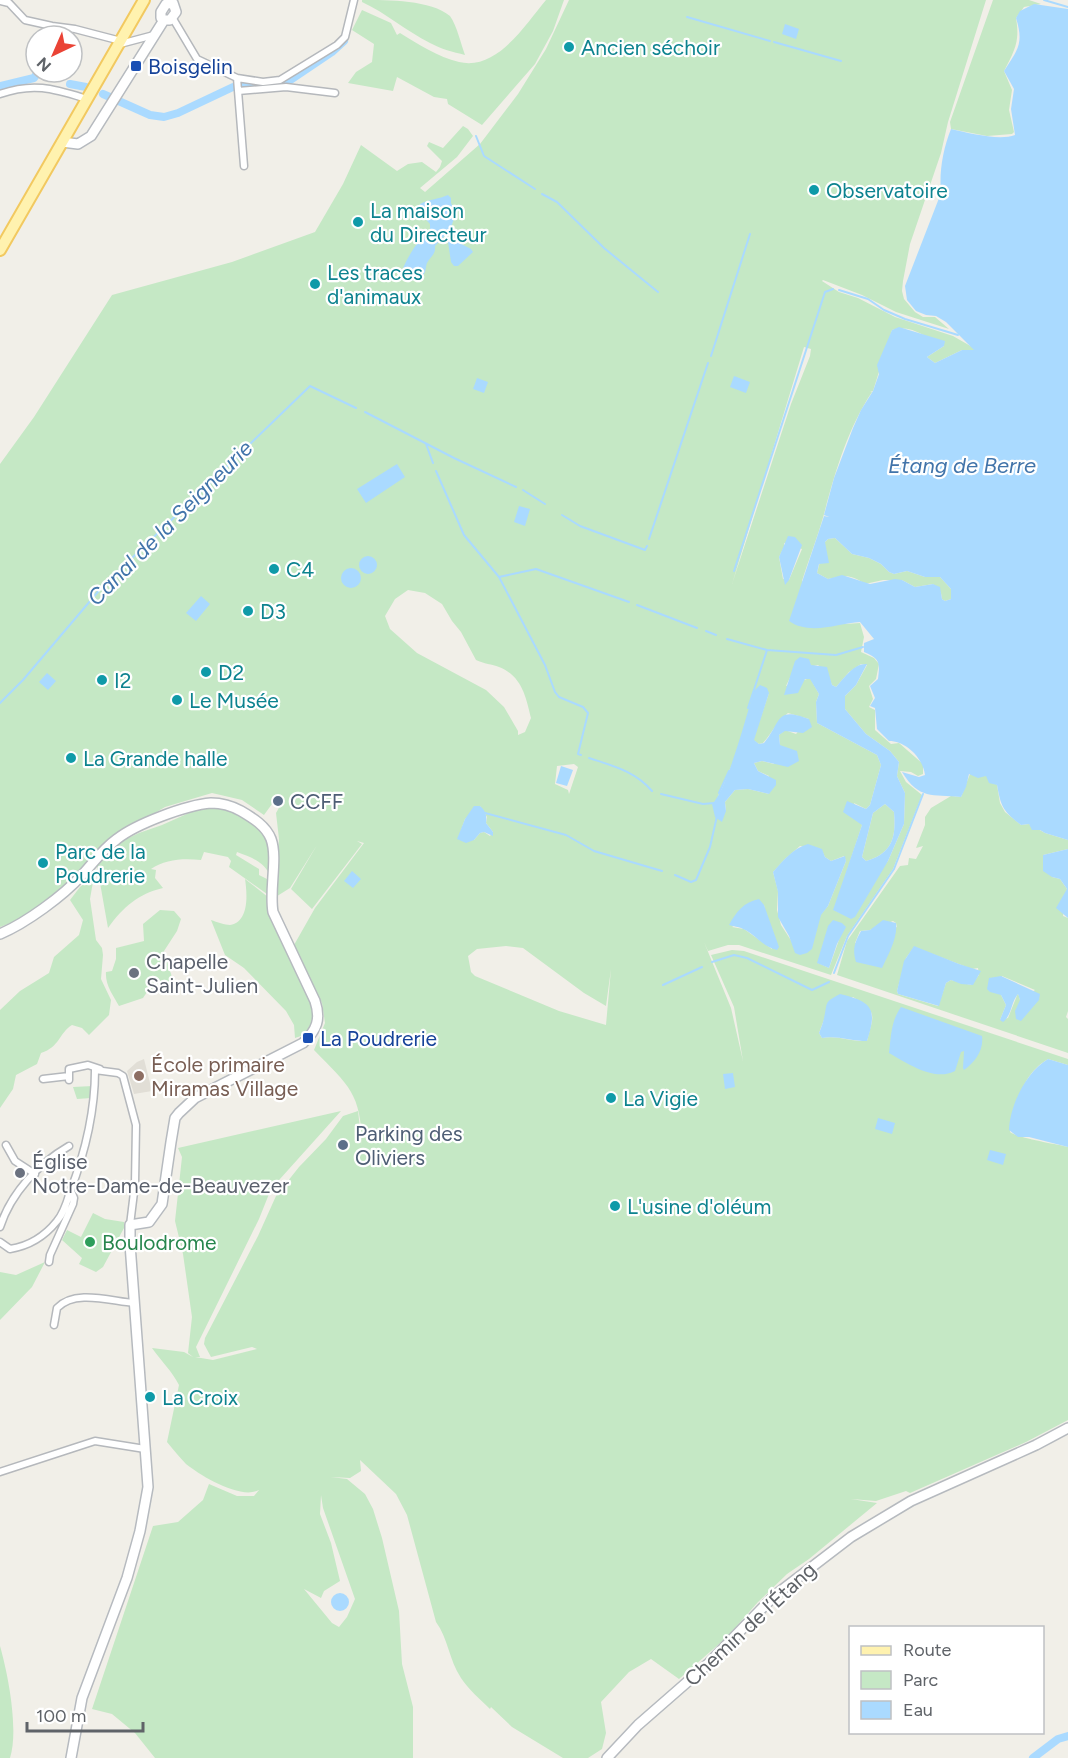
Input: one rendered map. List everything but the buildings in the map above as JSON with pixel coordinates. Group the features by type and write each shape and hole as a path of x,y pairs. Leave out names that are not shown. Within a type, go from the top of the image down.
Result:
{"main road":[{"path":"0,250 144,0"}],"street":[{"path":"174,2 166,4 161,12 161,18 168,19 197,59 237,78 263,82 280,80 337,45 345,37 354,0"},
{"path":"0,1 13,7 25,20 75,29 120,43 155,35"},
{"path":"62,142 78,144 91,136 155,35 168,19"},
{"path":"237,78 244,166"},
{"path":"0,94 37,86 88,99"},
{"path":"238,91 286,87 335,93"},
{"path":"0,934 15,927 53,899 81,876 97,856 117,838 141,824 210,803 224,804 256,821 272,843 271,900 273,912 315,1001 319,1012 318,1023 314,1031 303,1042 215,1086 186,1104 175,1118 162,1204 149,1222 130,1226"},
{"path":"44,1079 69,1075 88,1065 123,1076 136,1125 135,1184 129,1244 148,1487 140,1531 127,1578 82,1698 70,1758"},
{"path":"0,1242 10,1249 29,1244 37,1240 58,1220 83,1157 91,1117 95,1070 109,1072"},
{"path":"6,1145 15,1161 35,1174"},
{"path":"0,1227 9,1203 18,1190 54,1154 69,1146"},
{"path":"49,1262 74,1198 71,1190"},
{"path":"54,1325 55,1314 61,1304 72,1298 93,1297 134,1303"},
{"name":"Chemin de l’Étang","path":"607,1758 638,1725 703,1669 774,1596 841,1544 911,1501 1036,1445 1068,1428"},
{"path":"0,1473 95,1441 145,1449"}],"shaded area":[{"name":"École primaire Miramas Village","path":"144,1059 152,1091 134,1094 127,1071"}],"green space":[{"path":"362,0 409,2 442,11 450,16 465,55 430,43"},
{"path":"546,0 564,0 553,31 535,64 482,125 448,104 447,99 434,97 397,77 393,91 348,83 356,72 372,62 374,44 352,30 362,10 391,23 397,35 400,33 428,50 451,60 473,63 486,60 509,44"},
{"path":"569,0 986,0 948,122 941,153 910,244 903,281 904,299 915,312 923,317 935,317 949,329 896,312 862,295 822,281 839,292 858,298 895,317 953,336 974,348 974,350 962,350 935,363 927,357 944,346 912,330 898,328 892,330 873,391 870,392 872,392 856,420 843,451 802,581 845,624 860,623 864,637 861,652 874,658 879,664 876,679 869,686 873,699 869,707 875,710 875,730 891,744 899,743 923,764 923,774 918,776 911,772 900,771 906,782 922,795 893,869 847,936 831,975 739,945 728,945 708,951 704,942 731,1008 743,1061 734,1007 711,955 732,950 744,951 1068,1059 1068,1065 1048,1059 1032,1073 1021,1091 1010,1132 1028,1139 1068,1147 1068,1420 1026,1442 910,1493 906,1491 876,1501 851,1499 877,1503 809,1559 787,1574 727,1637 679,1679 651,1659 629,1672 601,1702 606,1733 602,1749 588,1758 563,1758 512,1727 491,1707 490,1709 464,1682 436,1622 407,1515 396,1494 360,1460 361,1471 350,1478 331,1477 347,1479 365,1494 373,1509 382,1538 399,1611 402,1664 413,1707 413,1758 155,1758 135,1733 112,1714 92,1709 153,1526 178,1522 203,1500 209,1484 237,1496 254,1496 259,1490 242,1492 201,1475 186,1464 167,1442 179,1385 152,1348 184,1352 193,1357 188,1353 192,1317 183,1254 175,1221 182,1157 178,1148 341,1111 271,1189 259,1219 196,1347 200,1357 195,1357 213,1360 257,1349 252,1347 211,1357 204,1344 276,1196 299,1167 326,1139 343,1116 358,1111 362,1145 359,1113 351,1092 314,1050 325,1023 322,1003 294,945 315,908 364,843 357,841 362,844 312,909 291,889 317,845 290,888 274,898 279,839 276,813 280,806 272,804 264,815 242,800 212,793 165,807 112,838 94,854 75,877 29,916 0,927 0,464 34,417 112,295 232,262 315,232 343,184 361,145 397,171 408,164 422,162 436,172 442,161 427,146 429,142 443,148 463,126 468,129 473,136 457,157 420,188 425,192 480,144 518,94 546,49","holes":["804,347 811,349 791,404 732,584","784,543 802,549 789,580 783,579 779,557","408,590 425,593 442,604 476,660 507,671 522,688 531,718 525,732 518,735 504,707 486,690 417,653 390,629 385,616 395,599","861,664 867,665 856,685 845,696 845,709 866,734 890,751 899,762 897,776 905,793 904,824 888,861 845,915 834,910 862,825 854,803 866,809 870,805 881,765 877,755 817,723 816,702 819,694 810,678 786,686 793,671 818,665 828,675 832,685 836,687 849,672","769,693 753,740 759,744 763,743 788,713 809,719 796,734 785,730 779,735 780,745 774,764 762,761 754,763 758,771 769,776 769,794 748,789 735,790 725,802 726,811 712,804 716,801","574,764 578,767 569,794 568,790 555,784 557,766","480,806 487,817 486,823 493,832 490,836 484,832 480,833 474,840 458,839 465,819","800,846 821,849 825,857 831,861 844,856 846,861 828,906 794,945 781,925 777,910 778,891 773,872","764,905 772,949 744,929 732,927","840,937 829,968 818,963","506,946 523,948 584,993 606,1006 611,969 606,1025 559,1011 475,976 471,972 468,956 477,949","853,997 867,1007 872,1014 867,1041 822,1038 819,1033 825,1017","321,1495 323,1508 355,1599 347,1617 339,1627 332,1623 304,1589 321,1598 324,1591 340,1581 331,1543 320,1514"]},
{"path":"993,0 1029,0 1041,4 1024,7 1016,18 1016,45 1004,71 1012,90 1009,110 1014,132 987,136 951,129 950,122"},
{"path":"835,538 852,554 869,558 894,574 907,571 925,577 940,577 951,589 951,599 945,601 942,599 941,593 933,584 915,587 902,580 883,580 865,584 846,576 828,579 817,573 825,542"},
{"path":"970,774 986,775 997,785 1000,803 1005,812 1021,825 1029,824 1045,833 1068,840 1068,849 1043,855 1052,877 1060,879 1067,889 1063,916 1068,918 1068,1011 1066,1017 1068,1019 1068,1053 837,975 847,941 900,866 908,865 909,858 916,859 923,846 916,848 925,825 925,817 931,808 951,796 961,797","holes":["893,921 897,927 855,943 860,931 870,930","914,947 972,969 978,968 979,975 971,985 951,980 946,983 938,1006 898,994 906,958","1002,976 1035,990 1020,1000 1018,993 1008,1018 1000,1020 1006,1005 1001,995"]},
{"path":"885,804 894,812 891,843 882,853 866,861 862,857 873,813"},
{"path":"214,805 246,818 264,835 270,849 269,873 255,860 237,852 236,855 259,869 259,875 267,879 267,894 229,867 231,861 228,857 204,852 201,860 175,860 151,869 156,870 155,878 163,888 132,902 108,928 97,866 122,841 198,809"},
{"path":"94,876 90,899 96,940 102,948 103,955 101,979 111,1000 109,1015 89,1035 82,1028 72,1025 68,1028 56,1044 41,1053 37,1064 16,1075 13,1089 0,1108 0,1010 20,991 49,973 54,957 79,935 83,920 70,900 80,887"},
{"path":"245,879 268,897 315,1008 311,1028 305,1034 295,1038 294,1025 286,1011 244,968 225,955 211,920 230,925 241,918 246,906"},
{"path":"160,910 174,911 181,919 177,931 164,951 175,987 155,994 147,992 143,998 119,1006 106,977 106,972 112,971 116,959 116,948 144,941 143,924"},
{"path":"93,1086 91,1098 77,1099 73,1087"},
{"name":"Boulodrome","path":"93,1213 105,1219 124,1222 124,1228 103,1267 96,1272 79,1264 82,1258 62,1240 67,1230 81,1237"},
{"path":"45,1262 32,1287 0,1320 0,1272 16,1275"},
{"path":"0,1646 13,1718 10,1758 0,1758"}],"water":[{"name":"Étang de Berre","path":"1034,4 1068,9 1068,840 1040,830 1032,830 1029,824 1021,825 1007,812 1002,804 997,785 989,783 986,776 978,778 969,774 961,797 927,794 914,787 902,772 919,777 925,775 921,763 907,747 889,741 877,729 875,708 870,706 875,698 870,686 878,679 879,665 876,659 864,652 864,643 874,639 860,622 825,628 806,628 789,621 824,516 829,517 824,515 834,478 861,410 873,391 879,374 877,365 892,330 899,327 945,341 944,346 927,357 935,363 962,350 974,350 946,322 936,316 916,311 907,300 905,286 941,193 942,161 951,129 992,137 1015,135 1011,109 1014,89 1004,71 1018,46 1019,34 1016,18 1020,11","holes":["835,538 852,554 869,558 894,574 907,571 925,577 940,577 951,589 951,599 945,601 942,599 940,587 933,584 915,587 895,579 870,584 842,575 828,579 817,573 819,564 829,563 825,542 828,539"]},
{"path":"785,24 799,29 796,39 782,34"},
{"path":"448,195 456,213 450,230 435,246 434,253 420,278 399,279 412,252 425,234 430,231 430,224 419,212 420,204"},
{"path":"452,239 473,252 458,266 454,266 451,262 448,242"},
{"path":"734,376 750,382 746,393 730,387"},
{"path":"477,378 488,382 484,393 473,389"},
{"path":"397,464 405,477 366,503 357,489"},
{"path":"519,506 530,509 525,526 514,522"},
{"path":"788,536 795,537 802,545 785,585 779,557"},
{"path":"368,556 374,559 377,565 374,571 368,574 362,571 359,565 362,559"},
{"path":"351,568 358,571 361,578 358,585 351,588 344,585 341,578 344,571"},
{"path":"201,596 210,604 196,621 186,613"},
{"path":"800,657 809,659 811,665 827,667 832,685 836,687 854,668 867,664 856,685 845,696 845,709 866,734 890,751 899,762 897,776 905,793 904,824 888,861 855,917 851,919 833,910 862,825 843,812 847,801 866,809 870,805 881,765 877,755 817,723 816,702 819,694 810,679 805,679 798,693 784,695 795,661","holes":["885,804 894,812 891,843 882,853 866,861 862,857 873,813"]},
{"path":"47,673 56,681 48,690 39,682"},
{"path":"760,685 767,688 769,693 754,740 759,744 764,743 780,718 785,715 798,715 809,719 812,727 803,733 785,731 779,735 780,745 797,751 799,761 788,767 762,761 754,763 758,771 776,780 776,785 769,794 748,789 735,790 725,802 726,811 722,822 715,817 712,804 724,784 754,691"},
{"path":"561,766 573,770 567,786 556,783"},
{"path":"474,806 480,806 484,810 486,823 493,832 493,836 484,832 480,833 474,840 466,843 457,839 465,819"},
{"path":"808,844 822,849 825,857 831,861 845,856 846,861 828,906 821,915 812,949 800,955 795,953 789,936 778,917 778,892 773,872 793,852"},
{"path":"1068,849 1068,918 1056,908 1067,889 1060,879 1043,871 1043,855"},
{"path":"352,871 361,879 353,888 344,881"},
{"path":"759,899 764,905 779,947 777,950 767,946 747,931 729,925 741,908"},
{"path":"833,920 846,927 837,944 829,968 817,963 828,926"},
{"path":"883,920 896,923 896,935 882,968 856,962 855,946 861,931 870,930"},
{"path":"914,946 981,971 973,985 951,980 946,983 939,1006 898,994 904,961"},
{"path":"1001,976 1040,994 1039,1000 1021,1021 1016,1019 1015,1011 1020,1000 1018,994 1006,1019 1003,1022 1000,1020 1006,1005 1001,995 987,989 989,978"},
{"path":"840,994 860,1000 870,1009 872,1022 867,1041 822,1038 819,1033 827,1003"},
{"path":"901,1007 982,1036 982,1046 978,1055 964,1070 964,1051 961,1052 955,1071 938,1074 921,1070 889,1053 893,1023"},
{"path":"1048,1059 1068,1065 1068,1147 1029,1137 1018,1137 1009,1130 1012,1110 1021,1090 1033,1072"},
{"path":"733,1073 735,1087 725,1089 723,1074"},
{"path":"878,1118 895,1123 892,1134 875,1129"},
{"path":"990,1150 1006,1154 1003,1165 987,1160"},
{"path":"340,1593 346,1596 349,1602 346,1608 340,1611 334,1608 331,1602 334,1596"}],"waterway":[{"path":"1044,0 1068,7"},
{"path":"687,17 770,41"},
{"path":"103,94 150,115 164,117 178,113 233,87 283,85 332,52 344,41"},
{"path":"774,42 841,61"},
{"path":"0,86 24,80"},
{"path":"70,84 86,87"},
{"path":"476,136 484,156 535,189"},
{"path":"542,194 557,202 604,248 658,292"},
{"path":"711,356 750,234"},
{"path":"734,571 825,292 833,289"},
{"path":"839,290 868,299 884,310 905,319 958,335"},
{"path":"649,539 708,363"},
{"name":"Canal de la Seigneurie","path":"0,703 23,680 102,587 310,386 356,408"},
{"path":"365,412 516,487"},
{"path":"426,444 433,463"},
{"path":"436,471 464,535 499,577 545,665 555,692 559,697 583,707 588,713 578,754 581,755"},
{"path":"523,490 545,504"},
{"path":"562,515 580,526 645,550 647,546"},
{"path":"499,577 536,569 629,602"},
{"path":"637,605 697,628"},
{"path":"706,631 716,635"},
{"path":"727,639 767,650"},
{"path":"748,708 767,650 836,655 863,647"},
{"path":"589,758 631,774 652,791"},
{"path":"719,793 729,771"},
{"path":"661,794 703,804 714,803"},
{"path":"834,973 848,936 894,869 923,794"},
{"path":"485,813 566,835 594,851 662,871"},
{"path":"675,875 691,882 696,880 710,847 717,816"},
{"path":"712,962 734,955 747,958 812,990 829,982"},
{"path":"663,985 702,967"},
{"path":"1033,1758 1058,1739 1068,1736"}],"place":[{"name":"Ancien séchoir","path":"569,47"},
{"name":"Boisgelin","path":"136,66"},
{"name":"Observatoire","path":"814,190"},
{"name":"La maison du Directeur","path":"358,222"},
{"name":"Les traces d'animaux","path":"315,284"},
{"name":"C4","path":"274,569"},
{"name":"D3","path":"248,611"},
{"name":"D2","path":"206,672"},
{"name":"I2","path":"102,680"},
{"name":"Le Musée","path":"177,700"},
{"name":"La Grande halle","path":"71,758"},
{"name":"CCFF","path":"278,801"},
{"name":"Parc de la Poudrerie","path":"43,863"},
{"name":"Chapelle Saint-Julien","path":"134,973"},
{"name":"La Poudrerie","path":"308,1038"},
{"name":"École primaire Miramas Village","path":"139,1076"},
{"name":"La Vigie","path":"611,1098"},
{"name":"Parking des Oliviers","path":"343,1145"},
{"name":"Église Notre-Dame-de-Beauvezer","path":"20,1173"},
{"name":"L'usine d'oléum","path":"615,1206"},
{"name":"Boulodrome","path":"90,1242"},
{"name":"La Croix","path":"150,1397"}]}
